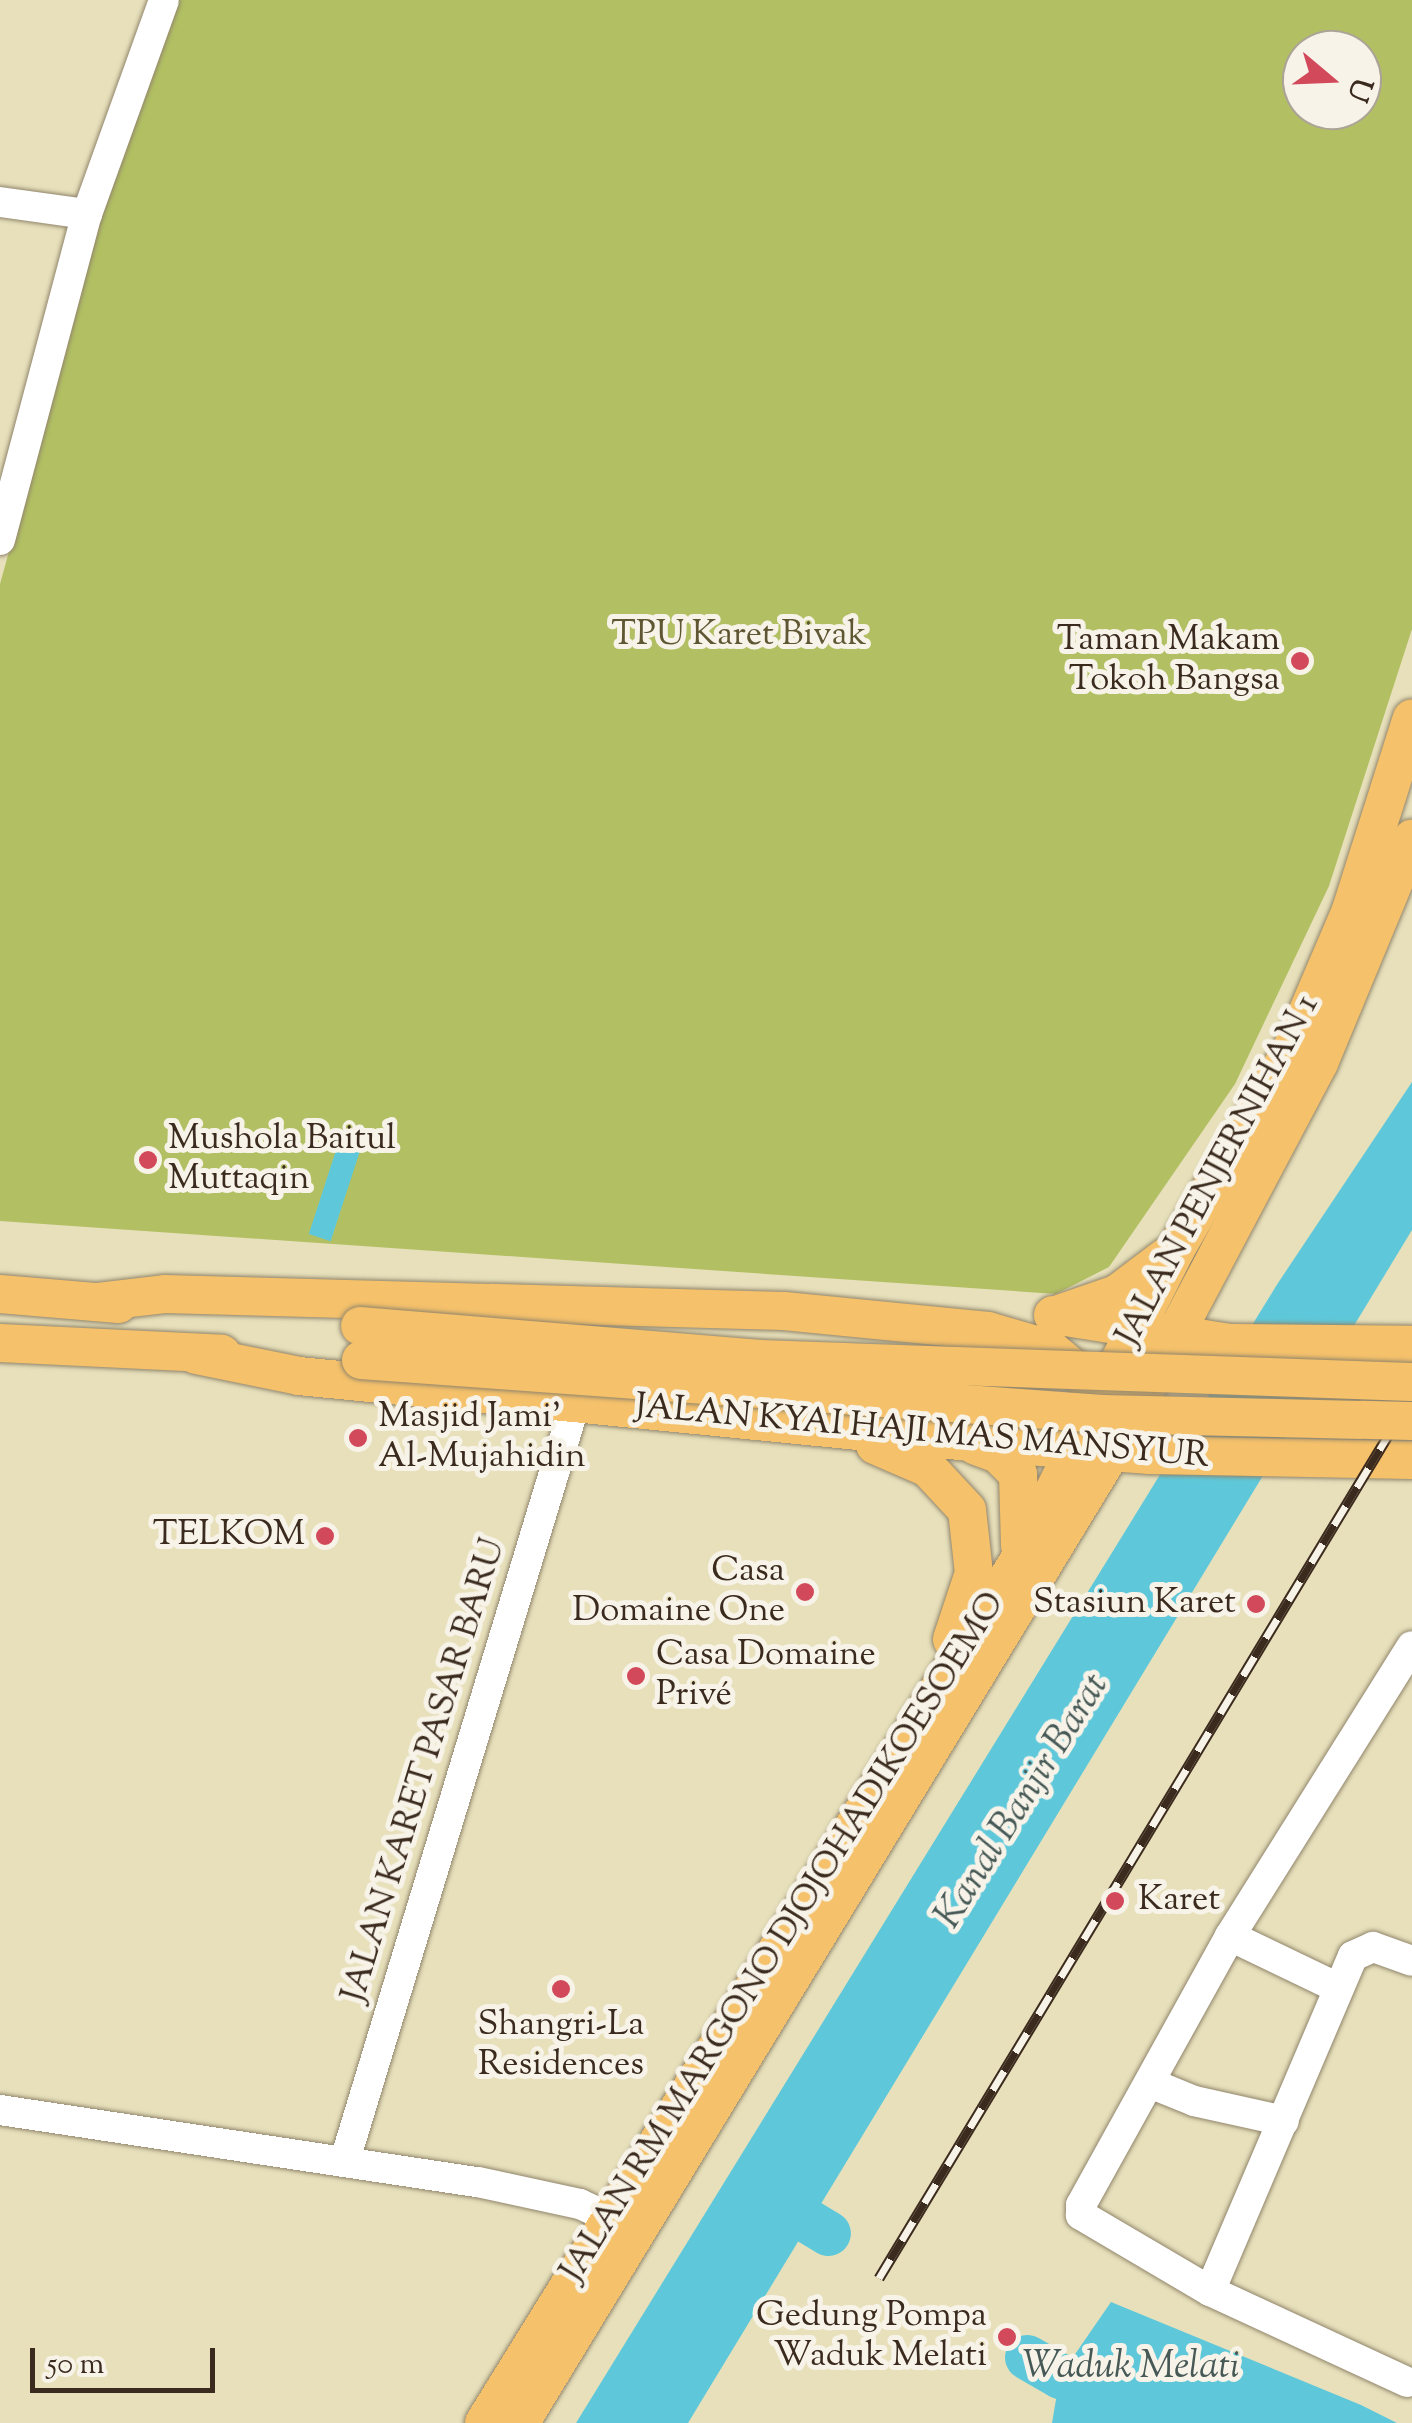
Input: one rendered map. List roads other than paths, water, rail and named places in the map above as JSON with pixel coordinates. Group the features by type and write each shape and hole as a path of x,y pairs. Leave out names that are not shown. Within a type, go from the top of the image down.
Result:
{"main road":[{"name":"JALAN PENJERNIHAN 1","path":"1101,1396 1176,1249 1291,1051 1351,910 1412,718"},
{"name":"JALAN PENJERNIHAN 1","path":"1115,1448 1174,1362 1320,1063 1412,839"},
{"path":"988,1331 1117,1294 1176,1249"},
{"name":"JALAN KYAI HAJI MAS MANSYUR","path":"0,1294 96,1302 361,1343 1102,1414 1412,1422"},
{"name":"JALAN KYAI HAJI MAS MANSYUR","path":"96,1302 182,1294 784,1312 988,1331 1065,1358 1101,1396 1115,1448"},
{"path":"784,1312 800,1330 824,1340 951,1352 985,1364 997,1382 996,1400 959,1442 998,1454 1018,1474 1018,1560"},
{"path":"1053,1315 1134,1329 1287,1452 1331,1461 1412,1460"},
{"path":"1174,1362 1230,1343 1400,1339"},
{"name":"JALAN KYAI HAJI MAS MANSYUR","path":"0,1344 196,1354 275,1352 361,1343 1412,1382"},
{"name":"JALAN KYAI HAJI MAS MANSYUR","path":"196,1354 281,1374 959,1442 1287,1452"},
{"path":"811,1428 884,1448 928,1468 968,1510 974,1574 930,1703"},
{"name":"JALAN RM MARGONO DJOJOHADIKOESOEMO","path":"520,2423 626,2226 930,1703 1018,1560 1115,1448"},
{"name":"JALAN RM MARGONO DJOJOHADIKOESOEMO","path":"484,2423 626,2226 1115,1448"}],"street":[{"path":"0,540 6,495 87,214 164,0"},
{"path":"0,202 87,214"},
{"name":"JALAN KARET PASAR BARU","path":"346,2160 575,1404"},
{"path":"1407,2382 1210,2291 1081,2216 1081,2205 1230,1936 1412,1646"},
{"path":"1230,1936 1338,1988"},
{"path":"1210,2291 1338,1988 1362,1949 1373,1946 1412,1961"},
{"path":"1150,2083 1194,2101 1284,2120"},
{"path":"0,2110 346,2160 580,2204 626,2226"}],"water":[{"name":"Kanal Banjir Barat","path":"1412,1082 1412,1230 688,2423 576,2423 1278,1283"},
{"path":"340,1138 362,1145 331,1241 309,1234"},
{"name":"Waduk Melati","path":"1111,2302 1397,2423 1052,2423 1060,2376"}],"waterway":[{"path":"773,2200 828,2233"},
{"path":"1027,2357 1060,2376 1208,2423"}],"railway":[{"path":"879,2278 1412,1396"}],"place":[{"name":"Taman Makam Tokoh Bangsa","path":"1300,661"},
{"name":"Mushola Baitul Muttaqin","path":"148,1160"},
{"name":"Masjid Jami' Al-Mujahidin","path":"358,1438"},
{"name":"TELKOM","path":"325,1536"},
{"name":"Casa Domaine One","path":"805,1592"},
{"name":"Stasiun Karet","path":"1256,1604"},
{"name":"Casa Domaine Privé","path":"636,1676"},
{"name":"Karet","path":"1115,1901"},
{"name":"Shangri-La Residences","path":"561,1989"},
{"name":"Gedung Pompa Waduk Melati","path":"1007,2337"}],"park label":[{"name":"TPU Karet Bivak","path":"739,636"}]}
